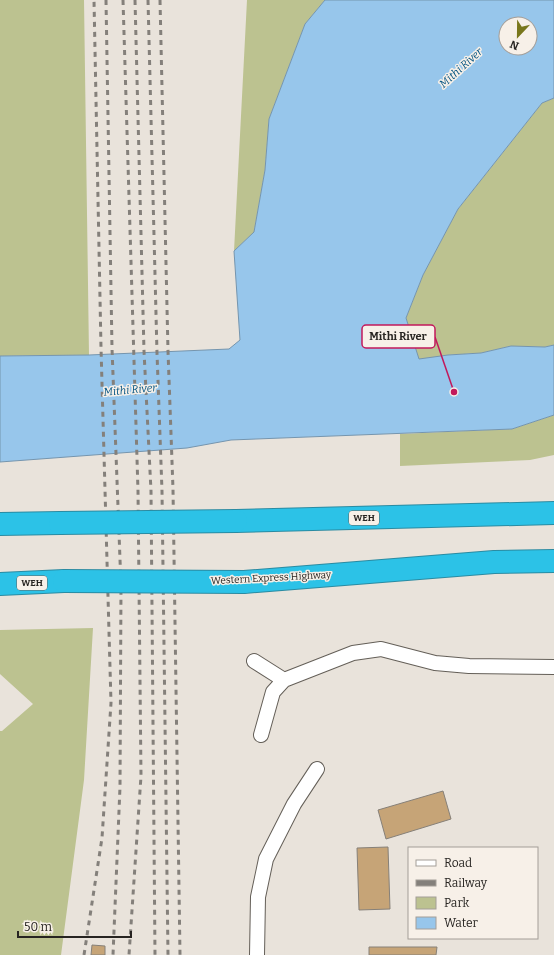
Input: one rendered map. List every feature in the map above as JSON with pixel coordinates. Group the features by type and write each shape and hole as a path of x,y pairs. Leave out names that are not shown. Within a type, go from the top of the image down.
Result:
{"highway":[{"path":"493,515 554,503"},
{"path":"493,515 554,514"},
{"name":"WEH","path":"0,524 236,521 493,515"},
{"path":"494,562 554,561"},
{"path":"494,562 554,571"},
{"name":"Western Express Highway","path":"0,584 64,582 244,582 494,562"}],"street":[{"path":"261,735 273,692 284,680 353,653 381,649 435,663 469,666 554,667"},
{"path":"254,661 284,680"},
{"path":"257,955 258,897 266,859 294,804 317,768"}],"green space":[{"path":"0,0 84,0 89,355 0,356"},
{"path":"247,0 325,0 305,24 269,119 265,170 254,232 234,251"},
{"path":"554,98 554,345 545,347 511,346 481,353 448,355 419,360 406,318 423,275 458,209 542,103"},
{"path":"554,415 554,455 530,460 400,466 400,434 512,429"},
{"path":"93,628 84,780 61,955 0,955 0,731 2,731 33,704 0,674 0,630"}],"water":[{"path":"325,0 554,0 554,98 542,103 458,209 423,275 406,318 419,359 481,353 511,346 545,347 554,345 554,415 512,429 231,440 187,448 0,462 0,356 89,355 229,349 240,340 234,251 254,232 265,170 269,119 305,24"}],"building":[{"path":"443,791 451,819 386,839 378,810"},
{"path":"388,847 390,909 359,910 357,848"},
{"path":"92,945 105,946 105,955 91,955"},
{"path":"369,947 437,947 436,955 369,955"}],"railway":[{"path":"84,955 102,838 111,703 101,348 94,0"},
{"path":"106,0 112,348 121,586 120,787 113,955"},
{"path":"123,0 138,491 141,776 129,955"},
{"path":"135,0 144,351 151,491 155,955"},
{"path":"148,0 162,491 168,955"},
{"path":"160,0 168,351 173,489 180,955"}],"place":[{"name":"Mithi River","path":"454,392"}]}
